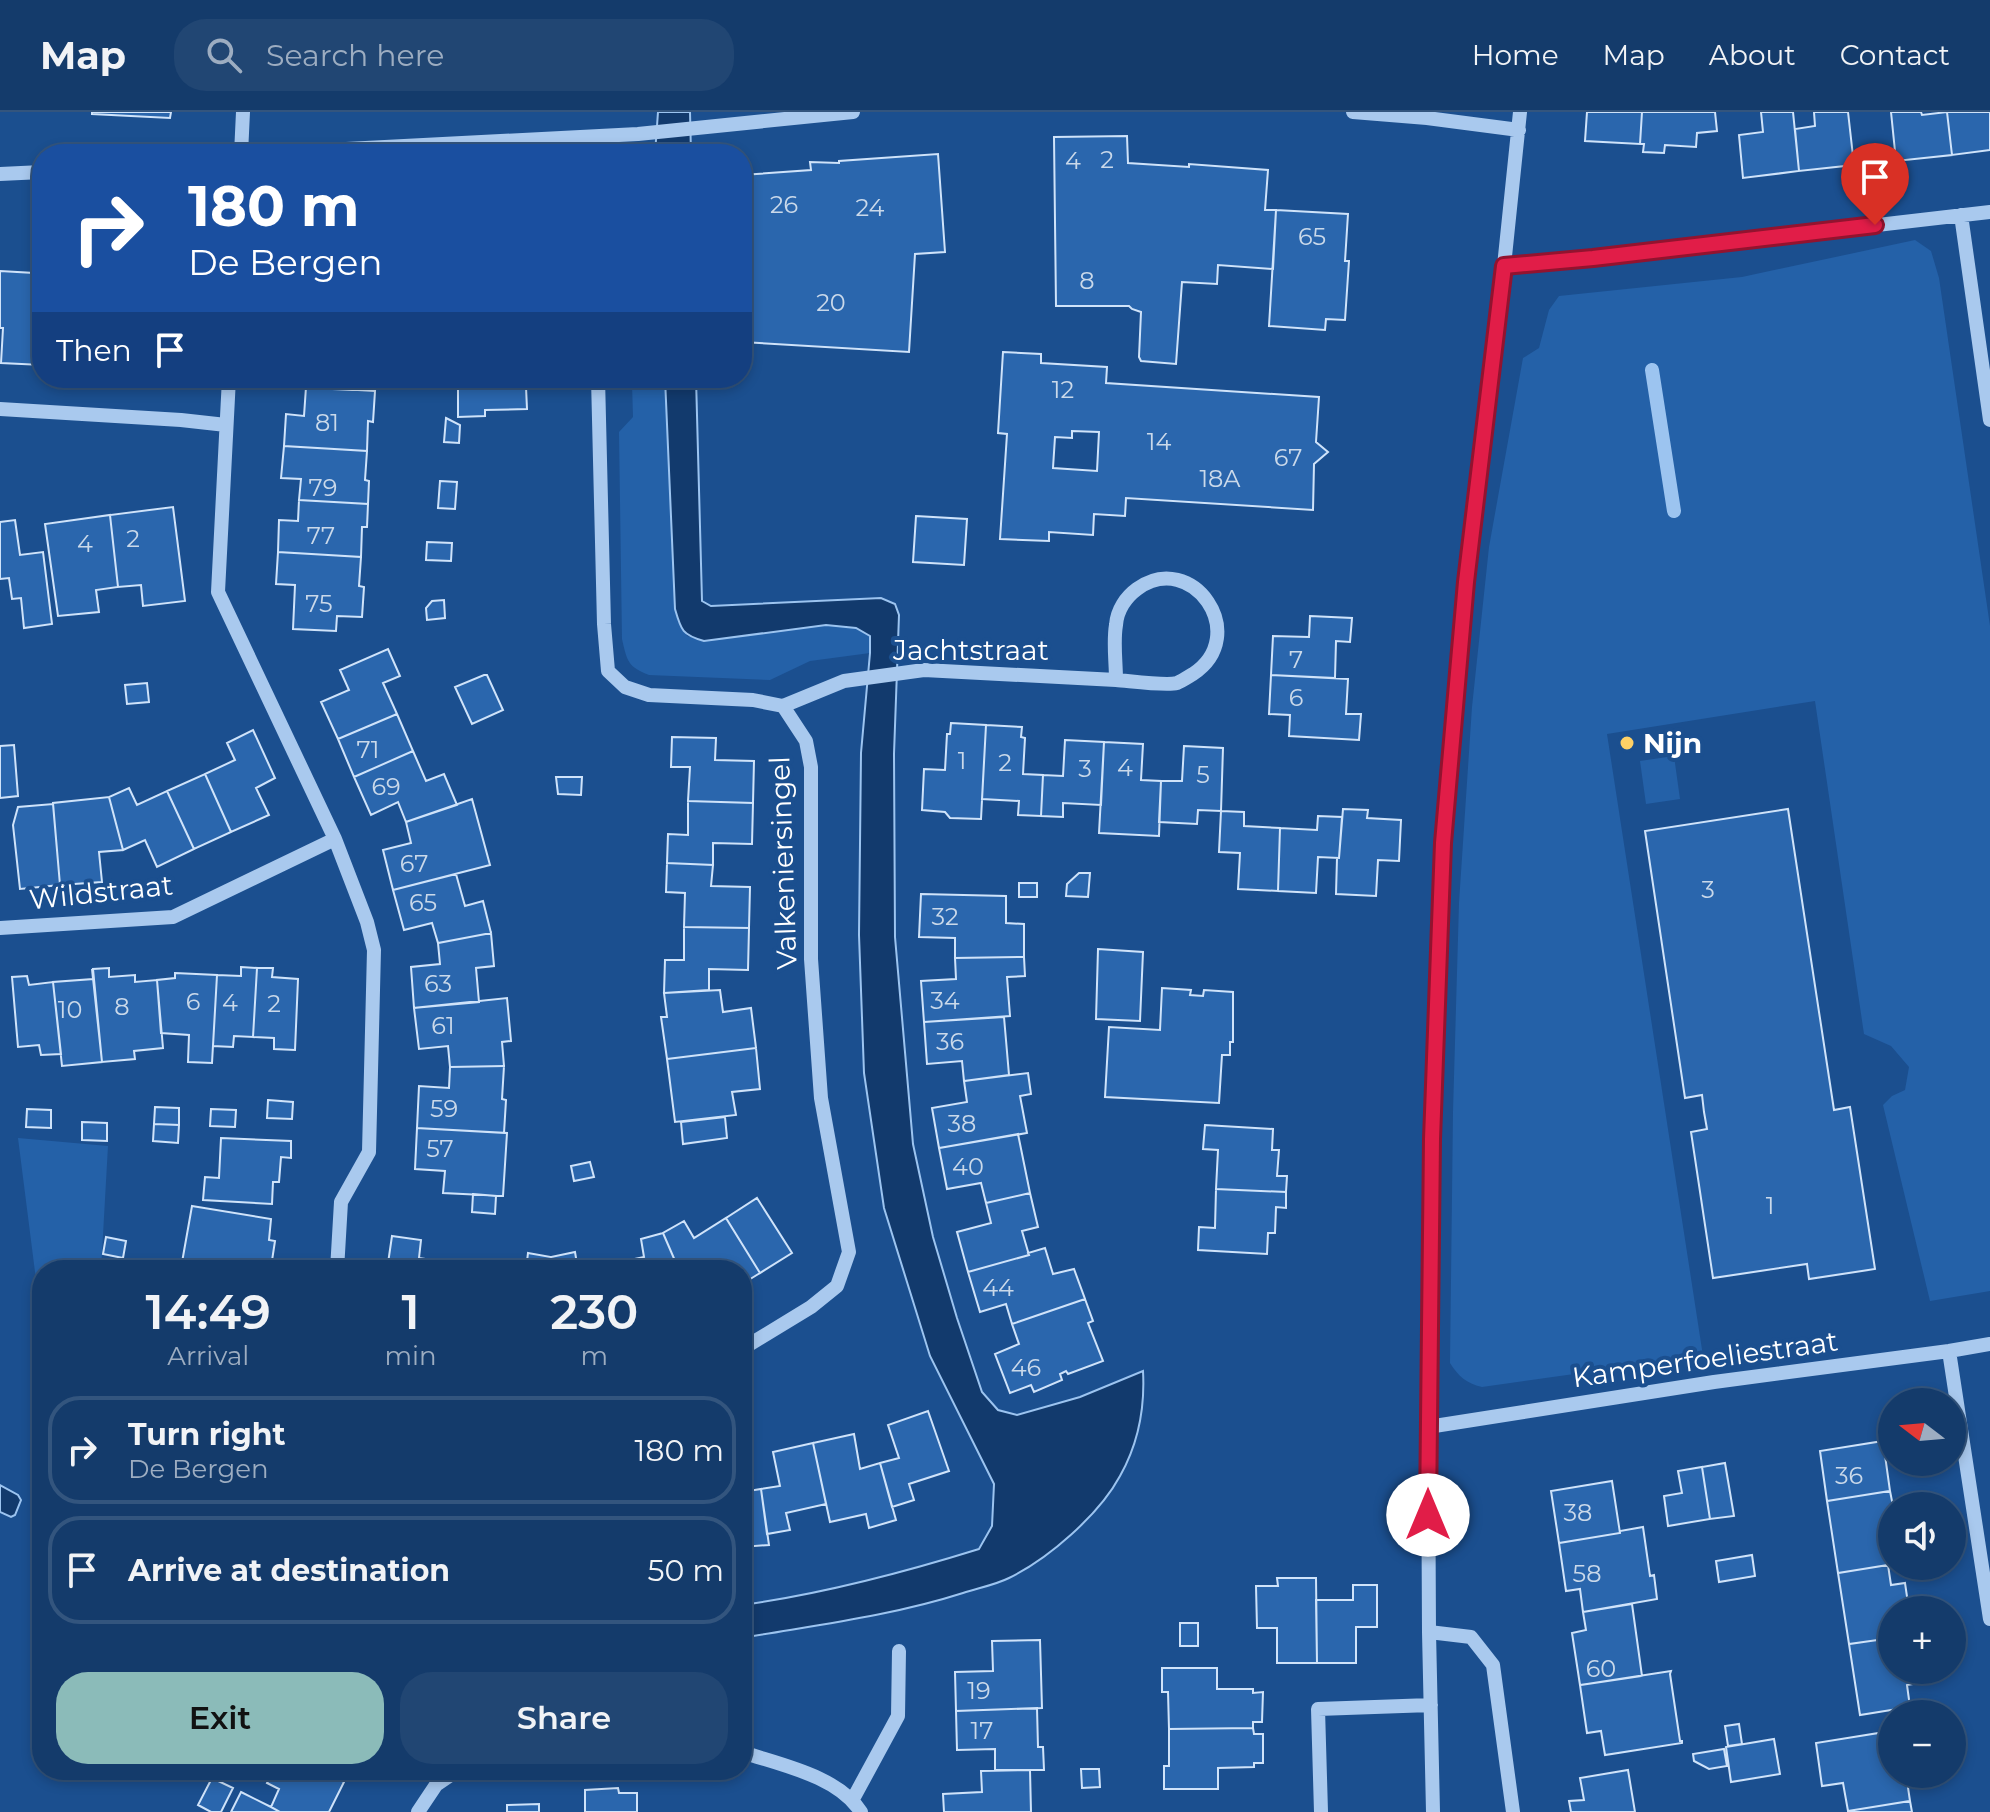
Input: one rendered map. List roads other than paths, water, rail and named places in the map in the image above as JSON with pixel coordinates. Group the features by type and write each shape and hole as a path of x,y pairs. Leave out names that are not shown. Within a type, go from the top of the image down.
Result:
{"street":[{"path":"241,144 243,112"},
{"path":"438,144 638,134 853,112"},
{"path":"1353,112 1519,130"},
{"path":"1433,1812 1428,1427 1432,1139 1443,843 1466,582 1520,112"},
{"path":"591,136 591,144"},
{"path":"0,174 32,172"},
{"path":"1504,266 1990,212"},
{"path":"1961,215 1990,420"},
{"path":"228,388 218,592 335,839 367,922 374,950 369,1152 341,1202 338,1260"},
{"path":"598,388 608,671 625,687 649,695 753,700 783,706"},
{"path":"0,409 226,425"},
{"name":"Jachtstraat","path":"783,706 844,681 924,670 1175,684 1202,668 1213,652 1218,635 1216,616 1208,599 1194,587 1177,580 1160,579 1143,584 1130,594 1120,608 1116,625 1116,680"},
{"name":"Valkeniersingel","path":"752,1343 811,1307 837,1286 849,1252 821,1098 811,959 811,767 806,741 783,706"},
{"name":"Wildstraat","path":"0,928 173,917 335,839"},
{"name":"Kamperfoeliestraat","path":"1428,1427 1714,1382 1990,1344"},
{"path":"1949,1351 1990,1619"},
{"path":"1429,1632 1471,1637 1493,1665 1513,1812"},
{"path":"752,1755 823,1779 857,1806 898,1716 899,1651"},
{"path":"1321,1812 1318,1709 1431,1705"},
{"path":"418,1812 436,1785 443,1780"}],"waterway":[{"path":"1652,370 1674,511"}],"place":[{"name":"Nijn","path":"1627,743"}]}
